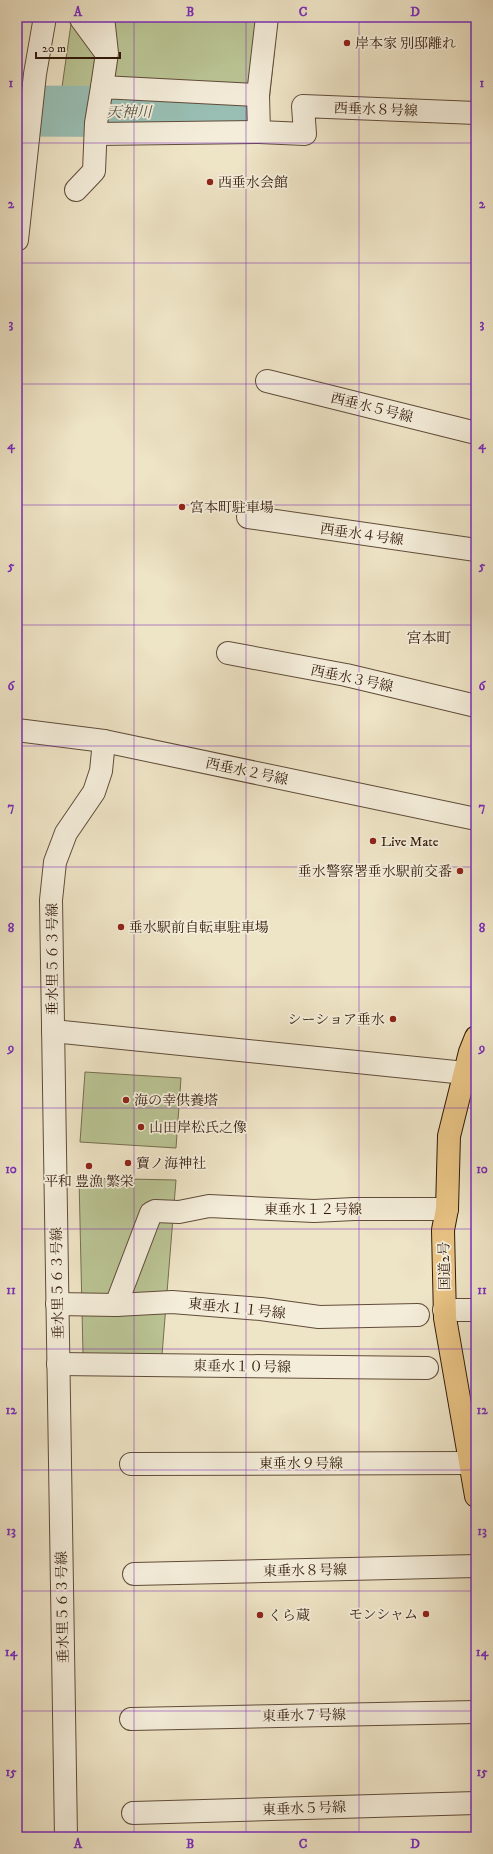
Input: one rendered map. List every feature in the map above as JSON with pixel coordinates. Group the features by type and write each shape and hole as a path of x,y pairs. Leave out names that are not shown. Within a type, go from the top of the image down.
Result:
{"highway":[{"name":"国道2号","path":"476,1037 449,1136 447,1209 443,1230 444,1310 476,1496"}],"street":[{"path":"17,240 35,74 45,17"},
{"path":"81,17 107,53"},
{"path":"76,190 94,171 96,128 107,53 102,17"},
{"path":"96,128 259,132 258,94 267,17"},
{"path":"101,93 258,94"},
{"name":"西垂水８号線","path":"259,132 305,134 303,106 476,113"},
{"name":"西垂水５号線","path":"268,381 476,434"},
{"name":"西垂水４号線","path":"248,517 476,550"},
{"name":"西垂水３号線","path":"228,653 346,675 476,706"},
{"name":"西垂水２号線","path":"17,730 104,741 476,819"},
{"name":"垂水里５６３号線","path":"66,1837 51,900 55,862 66,833 94,792 101,772 104,741"},
{"path":"53,1031 465,1073"},
{"name":"東垂水１２号線","path":"116,1305 151,1213 155,1211 179,1212 209,1206 314,1211 354,1209 447,1209"},
{"name":"東垂水１１号線","path":"57,1304 116,1305 172,1302 261,1309 319,1317 418,1315"},
{"path":"444,1310 476,1310"},
{"name":"東垂水１０号線","path":"58,1364 427,1368"},
{"name":"東垂水９号線","path":"131,1464 471,1463"},
{"name":"東垂水８号線","path":"134,1574 476,1566"},
{"name":"東垂水７号線","path":"131,1719 476,1712"},
{"name":"東垂水５号線","path":"133,1813 476,1803"}],"green space":[{"path":"72,17 278,17 269,102 61,94"},
{"path":"85,1072 181,1078 176,1148 80,1142"},
{"path":"79,1178 176,1180 162,1355 83,1354"}],"waterway":[{"name":"天神川","path":"17,111 242,112"}],"place":[{"name":"岸本家 別邸離れ","path":"347,43"},
{"name":"西垂水会館","path":"210,182"},
{"name":"宮本町駐車場","path":"182,507"},
{"name":"Live Mate","path":"373,841"},
{"name":"垂水警察署垂水駅前交番","path":"460,871"},
{"name":"垂水駅前自転車駐車場","path":"121,927"},
{"name":"シーショア垂水","path":"393,1019"},
{"name":"海の幸供養塔","path":"126,1100"},
{"name":"山田岸松氏之像","path":"141,1127"},
{"name":"寶ノ海神社","path":"128,1163"},
{"name":"平和 豊漁 繁栄","path":"89,1166"},
{"name":"モンシャム","path":"426,1614"},
{"name":"くら蔵","path":"260,1615"}],"district":[{"name":"宮本町","path":"429,638"}]}
